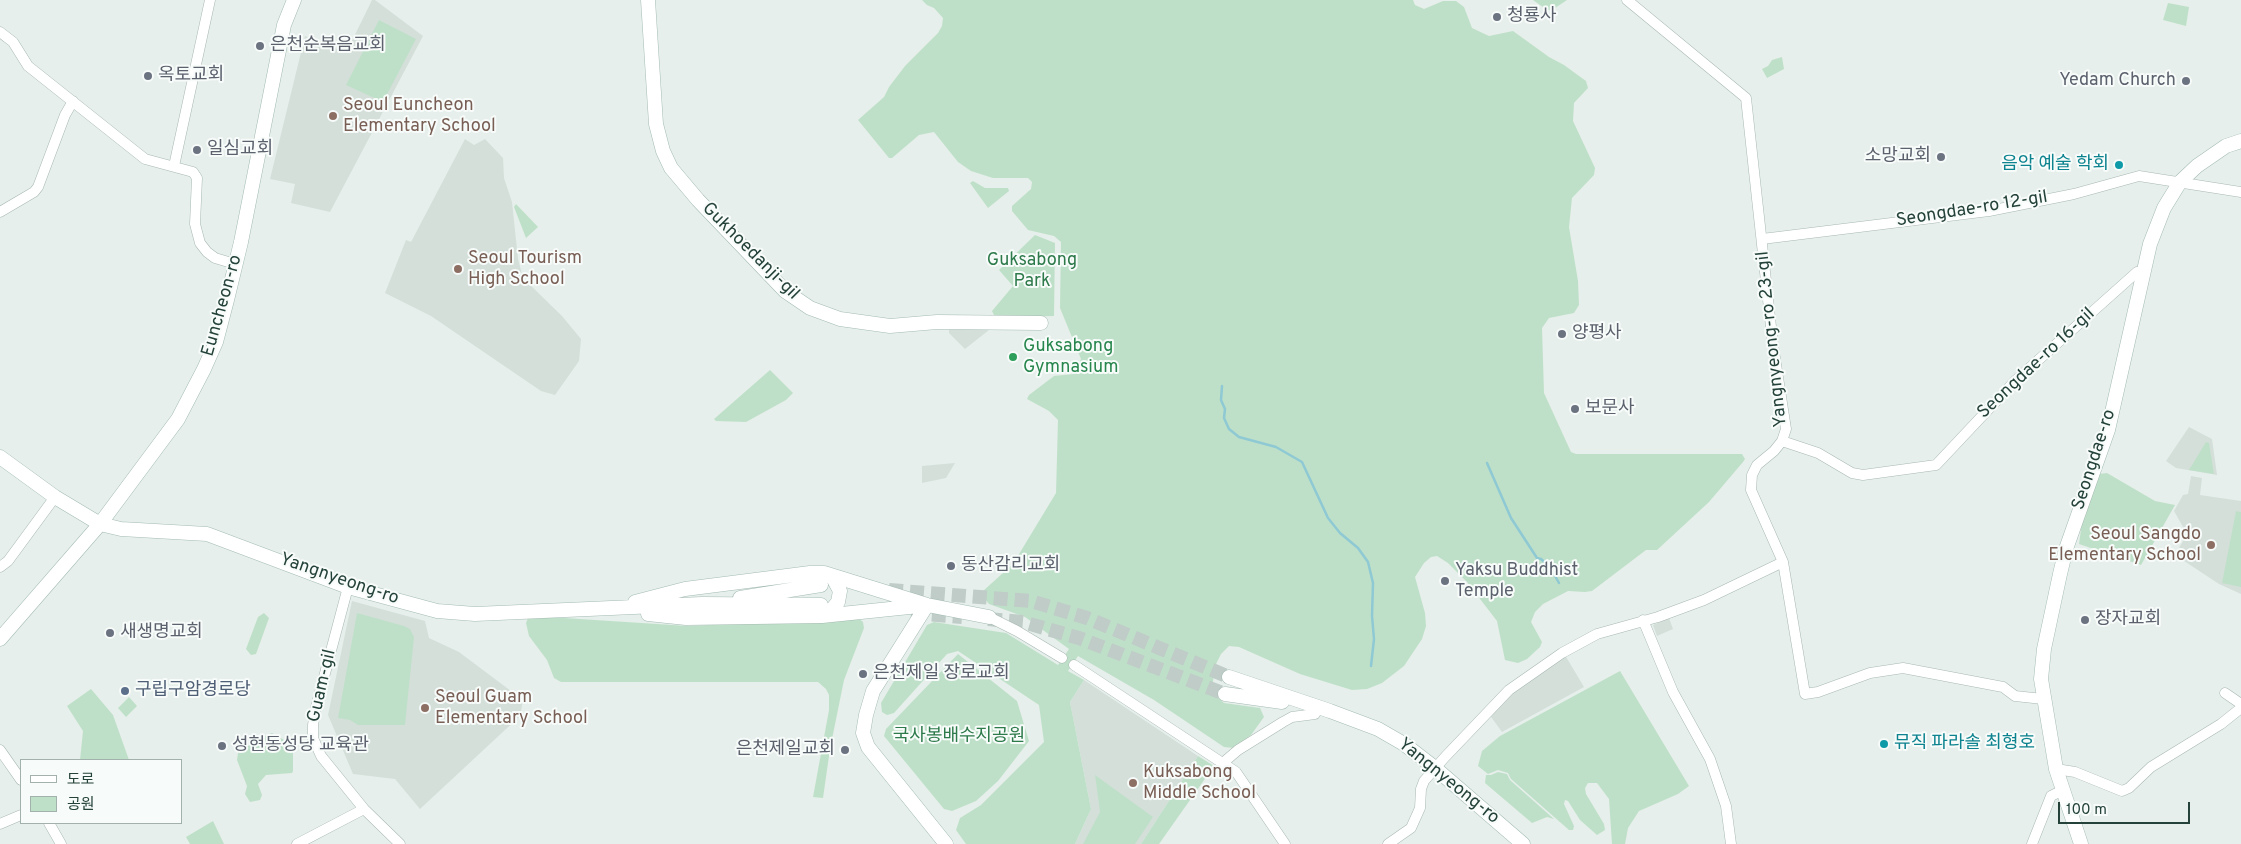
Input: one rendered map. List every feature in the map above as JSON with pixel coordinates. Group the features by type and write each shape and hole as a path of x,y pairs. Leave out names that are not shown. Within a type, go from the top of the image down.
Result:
{"main road":[{"name":"Euncheon-ro","path":"0,639 100,524 178,419 195,390 216,342 236,264 284,25 294,0"},
{"name":"Gukhoedanji-gil","path":"648,0 656,124 663,151 671,168 698,200 785,291 810,308 840,319 890,326 936,322 1041,324"},
{"name":"Seongdae-ro","path":"2081,844 2056,769 2041,679 2044,648 2060,574 2066,549 2108,430 2150,244 2164,208 2180,182 2197,166 2226,146 2241,141"},
{"name":"Yangnyeong-ro","path":"0,457 55,497 100,524 121,529 207,534 246,547 348,587 424,608 459,613 605,610 702,604 824,609"},
{"path":"832,578 840,591 838,602 824,609 822,616 686,618 605,610 685,589 832,578"},
{"name":"Yangnyeong-ro","path":"702,604 822,579"},
{"path":"822,579 927,605 990,618"},
{"path":"824,609 927,605"},
{"path":"927,605 873,691 863,733 868,747 946,844"},
{"name":"Yangnyeong-ro","path":"1229,677 1315,709 1378,729 1404,744 1435,768 1523,844"},
{"name":"Yangnyeong-ro","path":"1225,694 1315,709"}],"street":[{"path":"174,166 210,0"},
{"name":"Yangnyeong-ro 23-gil","path":"1627,0 1746,98 1773,345 1786,429 1782,441 1774,451 1757,465 1752,475 1751,490 1784,562 1805,694 1818,692 1870,673 1903,668 2003,687 2015,696 2043,699"},
{"path":"0,32 13,42 28,66 145,159 188,169 196,177 196,224 200,243 215,258 236,264"},
{"path":"0,212 34,192 38,187 65,115 73,102"},
{"name":"Seongdae-ro 12-gil","path":"1762,239 1989,211 2074,194 2139,176 2241,192"},
{"name":"Seongdae-ro 16-gil","path":"1782,441 1818,453 1852,473 1863,475 1936,464 2016,380 2137,272 2143,272"},
{"path":"0,568 8,561 55,497"},
{"path":"1392,843 1411,828 1420,808 1424,781 1509,690 1562,653 1597,634 1704,600 1784,562"},
{"name":"Guam-gil","path":"348,587 316,707 312,734 321,756 364,809 400,844"},
{"path":"990,618 1016,630 1062,658"},
{"path":"1642,620 1673,692 1710,759 1726,806 1731,844"},
{"path":"1074,665 1224,762 1236,772 1285,844"},
{"path":"2056,769 2074,772 2122,791 2129,788 2151,767 2221,724 2241,706 2225,693"},
{"path":"1224,762 1238,750 1283,722 1315,709"},
{"path":"0,750 20,779"},
{"path":"2032,844 2051,796 2063,790"},
{"path":"297,844 364,809"},
{"path":"0,824 20,815"},
{"path":"50,824 61,844"}],"shaded area":[{"name":"Seoul Euncheon Elementary School","path":"372,0 375,0 423,36 330,212 291,203 295,184 270,179 305,36 346,53"},
{"name":"Seoul Tourism High School","path":"465,139 474,145 485,139 503,158 504,178 512,202 518,259 523,278 562,316 581,339 579,361 555,395 541,391 431,316 385,293 406,240 411,242"},
{"path":"986,327 989,330 965,349 949,333 949,328"},
{"path":"2189,427 2212,439 2217,475 2176,468 2166,461"},
{"path":"955,463 946,478 922,483 922,466"},
{"name":"Seoul Sangdo Elementary School","path":"2191,476 2202,478 2200,495 2241,501 2241,594 2219,584 2175,555 2187,534 2174,511 2183,495 2188,494"},
{"name":"Seoul Guam Elementary School","path":"352,601 425,621 429,638 459,652 523,700 520,716 420,809 395,779 353,774 328,715"},
{"path":"1669,618 1673,629 1657,636 1653,625"},
{"path":"1565,655 1584,687 1502,732 1489,714 1511,693"},
{"name":"Kuksabong Middle School","path":"1084,680 1198,756 1141,844 1075,844 1091,809 1070,702"}],"green space":[{"path":"922,0 1413,0 1415,5 1424,9 1443,1 1456,1 1464,7 1472,28 1489,36 1513,31 1586,81 1588,88 1574,103 1573,121 1595,168 1594,175 1572,198 1569,227 1578,281 1579,305 1574,313 1549,318 1542,328 1544,393 1571,452 1576,454 1742,454 1745,459 1709,502 1657,550 1646,550 1592,591 1568,591 1543,604 1535,612 1531,622 1542,642 1540,647 1527,659 1518,663 1505,660 1497,621 1467,582 1448,563 1437,556 1431,557 1424,563 1415,577 1425,613 1426,626 1422,639 1404,666 1382,683 1367,689 1352,690 1300,674 1239,647 1229,646 1221,654 1216,664 1213,681 1214,694 1224,703 1260,708 1264,717 1251,735 1234,748 1224,747 1154,700 1078,656 1068,671 1084,680 1070,702 1091,809 1075,844 966,844 956,830 960,818 981,805 1044,742 1039,705 958,651 947,654 894,713 887,715 882,712 881,703 927,625 934,622 1006,633 1058,665 1069,649 1025,617 989,604 983,597 983,591 1013,564 1056,493 1058,420 1049,411 1027,399 1029,395 1054,376 1074,374 1081,359 1060,308 1061,242 1054,236 1028,230 1012,211 1012,206 1031,189 1032,182 1028,178 993,178 971,171 958,162 934,132 919,135 892,158 889,158 858,120 884,97 905,66 938,33 942,26 943,18 934,8"},
{"path":"1533,0 1567,0 1552,10 1547,10"},
{"path":"2168,3 2189,7 2186,26 2163,20"},
{"path":"379,20 416,39 383,102 346,85"},
{"path":"1782,57 1784,69 1767,78 1762,69 1768,66 1772,60"},
{"path":"973,181 985,188 1008,188 1009,191 988,208 970,183"},
{"path":"516,204 538,227 526,238 514,207"},
{"name":"Guksabong Park","path":"1035,235 1055,243 1054,316 995,317 992,311 1013,286 999,270"},
{"path":"770,370 793,393 786,400 746,422 716,421 714,419"},
{"path":"2206,442 2209,443 2214,474 2189,470"},
{"path":"2107,473 2155,501 2175,505 2141,565 2079,544 2082,522 2099,474"},
{"path":"2236,511 2241,512 2241,587 2222,583"},
{"path":"264,613 269,618 256,654 251,655 246,649 258,617"},
{"path":"357,613 404,626 410,629 414,637 405,725 358,725 350,720 338,718"},
{"path":"533,616 688,626 858,618 863,622 864,628 844,680 830,749 823,798 813,797 829,710 829,695 826,689 818,682 561,682 554,678 547,660 529,636 526,623 528,618"},
{"name":"국사봉배수지공원","path":"958,654 1017,701 1029,741 998,781 976,801 952,811 944,809 884,736 886,729"},
{"path":"1620,671 1689,786 1678,794 1639,811 1628,828 1625,844 1612,844 1609,799 1597,783 1588,783 1585,788 1586,794 1604,824 1605,830 1597,835 1580,820 1568,801 1565,800 1564,804 1574,826 1573,830 1569,830 1511,779 1508,773 1498,770 1488,774 1478,766 1482,751 1500,736"},
{"path":"91,689 113,715 129,759 80,759 83,731 67,706"},
{"path":"129,697 137,706 126,717 118,708"},
{"path":"272,733 291,744 293,771 292,773 266,775 258,784 262,795 260,800 250,802 245,794 247,786 237,760 238,753 243,747 255,744 258,739"},
{"path":"1198,756 1214,766 1159,844 1141,844"},
{"path":"1498,772 1507,774 1510,780 1554,819 1547,817 1532,823 1485,783 1486,775"},
{"path":"1095,775 1153,817 1135,844 1083,844 1100,812"},
{"path":"213,821 224,844 190,844 186,837"}],"waterway":[{"path":"1222,386 1221,400 1225,409 1224,418 1229,429 1239,437 1276,447 1302,462 1328,518 1340,533 1358,548 1368,562 1373,583 1372,616 1374,639 1371,666"},
{"path":"1487,463 1511,518 1537,558 1550,567 1559,583"}],"tunnel":[{"path":"889,590 1031,601 1087,618 1229,677"},
{"path":"911,613 962,617"},
{"path":"988,619 1023,622 1079,638 1225,694"}],"place":[{"name":"청룡사","path":"1497,17"},
{"name":"은천순복음교회","path":"260,46"},
{"name":"옥토교회","path":"148,76"},
{"name":"Yedam Church","path":"2186,81"},
{"name":"Seoul Euncheon Elementary School","path":"333,116"},
{"name":"일심교회","path":"197,150"},
{"name":"소망교회","path":"1941,157"},
{"name":"음악 예술 학회","path":"2119,165"},
{"name":"Seoul Tourism High School","path":"458,269"},
{"name":"양평사","path":"1562,334"},
{"name":"Guksabong Gymnasium","path":"1013,357"},
{"name":"보문사","path":"1575,409"},
{"name":"Seoul Sangdo Elementary School","path":"2211,545"},
{"name":"동산감리교회","path":"951,566"},
{"name":"Yaksu Buddhist Temple","path":"1445,581"},
{"name":"장자교회","path":"2085,620"},
{"name":"새생명교회","path":"110,633"},
{"name":"은천제일 장로교회","path":"863,674"},
{"name":"구립구암경로당","path":"125,691"},
{"name":"Seoul Guam Elementary School","path":"425,708"},
{"name":"뮤직 파라솔 최형호","path":"1884,744"},
{"name":"성현동성당 교육관","path":"222,746"},
{"name":"은천제일교회","path":"845,750"},
{"name":"Kuksabong Middle School","path":"1133,783"}]}
